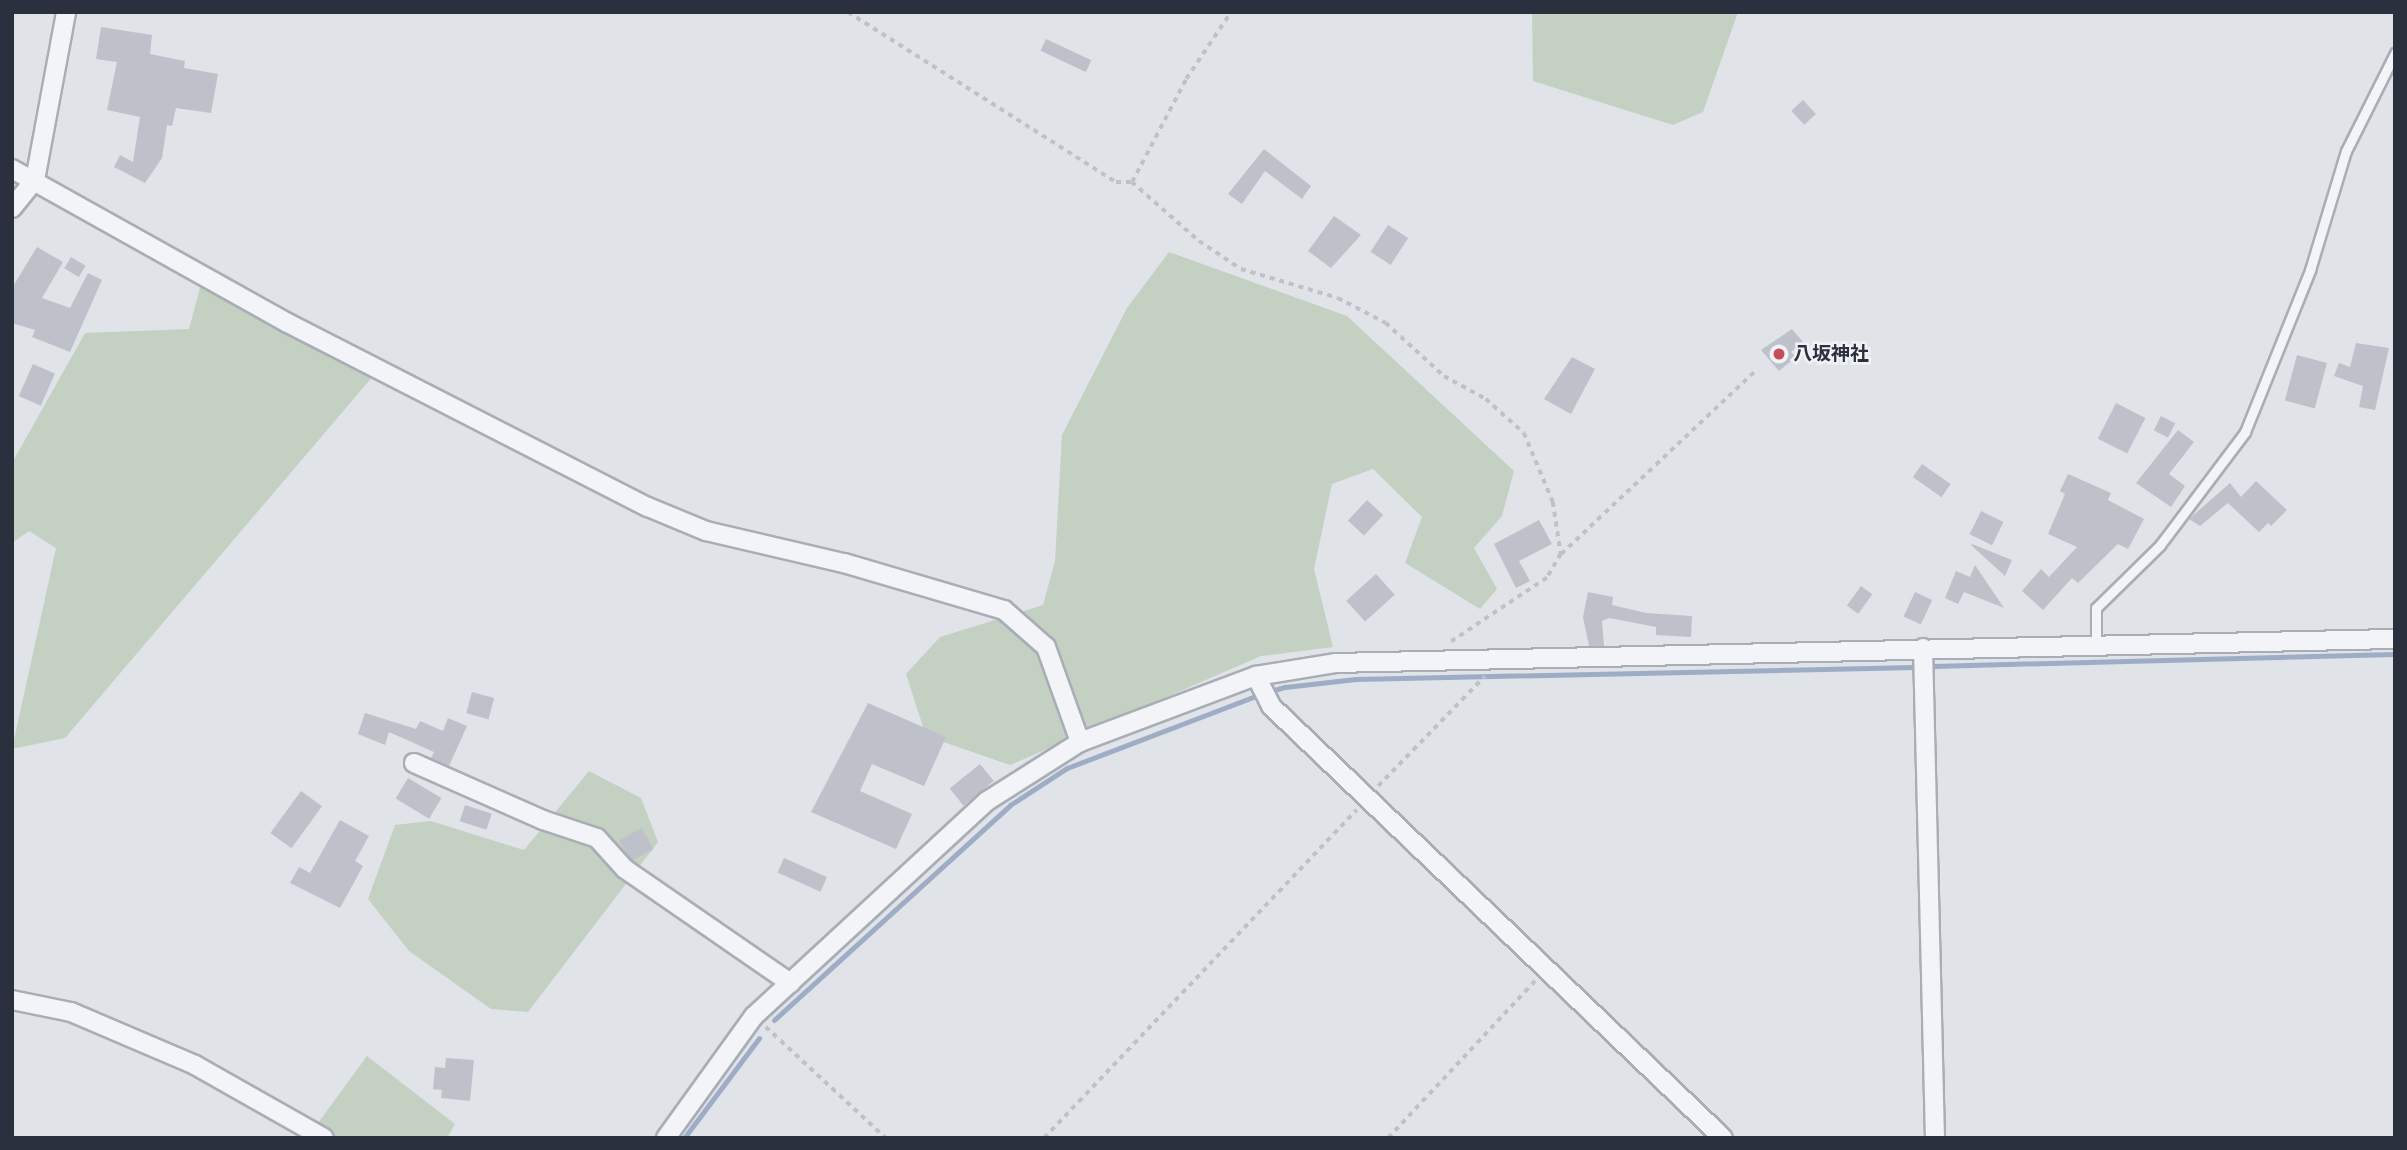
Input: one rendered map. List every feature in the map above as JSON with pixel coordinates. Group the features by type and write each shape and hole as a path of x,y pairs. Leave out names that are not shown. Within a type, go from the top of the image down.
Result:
{"street":[{"path":"12,208 35,180 66,12"},
{"path":"12,169 288,323 648,507 706,531 844,563 1004,610 1046,647 1080,742"},
{"path":"666,1138 754,1016 987,800 1080,742 1258,680 1335,663 2395,639"},
{"path":"1923,648 1935,1138"},
{"path":"1258,680 1268,701 1723,1138"},
{"path":"414,763 543,820 597,838 625,869 790,984"},
{"path":"12,1000 71,1012 195,1065 324,1138"}],"lane":[{"path":"2096,644 2096,608 2160,545 2245,432 2311,270 2346,151 2395,53"}],"path":[{"path":"848,12 1116,182 1132,182 1199,241 1241,269 1338,298 1386,323 1444,376 1486,399 1524,433 1553,502 1561,554"},
{"path":"1132,182 1186,79 1231,12"},
{"path":"1423,660 1547,578 1561,554 1756,370"},
{"path":"1044,1138 1479,682"},
{"path":"1388,1138 1546,969"},
{"path":"754,1016 886,1138"}],"green space":[{"path":"1532,12 1738,12 1703,112 1673,125 1533,81"},
{"path":"1169,252 1347,316 1514,471 1502,516 1474,548 1497,589 1480,609 1405,563 1422,517 1373,469 1332,484 1314,569 1333,647 1261,656 1010,765 926,736 906,674 940,637 1043,605 1055,561 1062,435 1127,308"},
{"path":"202,280 374,375 65,738 12,749 56,548 29,531 12,543 12,463 85,333 189,329"},
{"path":"589,771 641,798 658,842 528,1012 491,1009 409,951 368,899 395,825 431,821 524,850"},
{"path":"367,1056 455,1124 447,1138 307,1138"}],"building":[{"path":"101,27 152,35 150,54 185,61 184,68 218,74 211,113 176,108 172,126 167,125 162,158 145,183 114,167 120,155 133,162 140,117 107,110 117,62 96,59"},
{"path":"1046,39 1091,60 1086,72 1041,51"},
{"path":"1803,100 1816,114 1804,125 1791,111"},
{"path":"1264,149 1311,186 1302,199 1265,171 1242,204 1228,194"},
{"path":"1334,216 1361,235 1331,268 1308,251"},
{"path":"1388,225 1408,238 1391,265 1371,252"},
{"path":"37,247 63,262 42,298 70,308 88,273 102,280 70,352 32,337 35,330 12,323 12,288"},
{"path":"71,257 86,266 79,277 64,268"},
{"name":"八坂神社","path":"1792,329 1803,342 1791,352 1796,357 1779,371 1761,350"},
{"path":"2356,343 2389,348 2375,410 2359,407 2363,386 2334,376 2339,363 2350,367"},
{"path":"2297,355 2327,363 2315,408 2285,400"},
{"path":"1572,357 1595,369 1571,414 1544,399"},
{"path":"33,364 55,374 41,406 19,396"},
{"path":"2116,403 2145,418 2127,454 2098,439"},
{"path":"2161,416 2175,423 2168,438 2154,430"},
{"path":"2178,430 2194,442 2169,474 2185,486 2171,507 2136,483"},
{"path":"1922,464 1951,484 1941,497 1913,477"},
{"path":"2068,474 2111,493 2108,500 2144,519 2128,549 2118,544 2078,583 2072,578 2043,610 2022,591 2041,569 2049,577 2077,547 2048,534 2065,494 2060,491"},
{"path":"2256,481 2287,510 2271,526 2268,523 2259,532 2228,503 2200,526 2189,519 2230,483 2241,497"},
{"path":"1367,500 1383,515 1364,535 1348,520"},
{"path":"1981,511 2003,522 1992,545 1970,534"},
{"path":"1539,520 1552,544 1519,561 1530,581 1516,588 1494,544"},
{"path":"1971,545 2012,560 2005,576"},
{"path":"1975,565 2004,608 1964,592 1958,604 1945,598 1956,571 1970,577"},
{"path":"1376,574 1395,595 1365,622 1346,601"},
{"path":"1861,586 1872,594 1858,614 1847,605"},
{"path":"1588,592 1613,597 1612,605 1646,613 1692,616 1691,637 1656,635 1656,627 1609,618 1602,621 1604,646 1589,646 1583,617"},
{"path":"1915,592 1932,600 1921,625 1904,616"},
{"path":"472,692 494,698 489,719 466,713"},
{"path":"868,703 946,737 924,786 872,764 860,791 912,814 896,849 811,812"},
{"path":"365,713 416,729 420,721 443,731 448,718 467,726 449,766 431,758 434,752 389,732 385,745 358,734"},
{"path":"980,764 994,781 964,806 950,789"},
{"path":"408,778 441,798 429,819 396,799"},
{"path":"301,791 322,806 291,848 270,833"},
{"path":"465,805 492,814 486,830 460,821"},
{"path":"340,820 369,836 355,861 363,866 340,908 290,883 299,867 310,873"},
{"path":"642,828 653,849 630,861 619,840"},
{"path":"784,858 827,877 820,892 777,873"},
{"path":"446,1058 474,1060 470,1101 441,1098 442,1090 433,1089 435,1067 445,1068"}],"waterway":[{"path":"1933,666 2395,654"},
{"path":"774,1020 1010,805 1067,768 1258,695 1285,687 1356,679 1915,667"},
{"path":"684,1138 759,1038"}],"place":[{"name":"八坂神社","path":"1779,354"}]}
